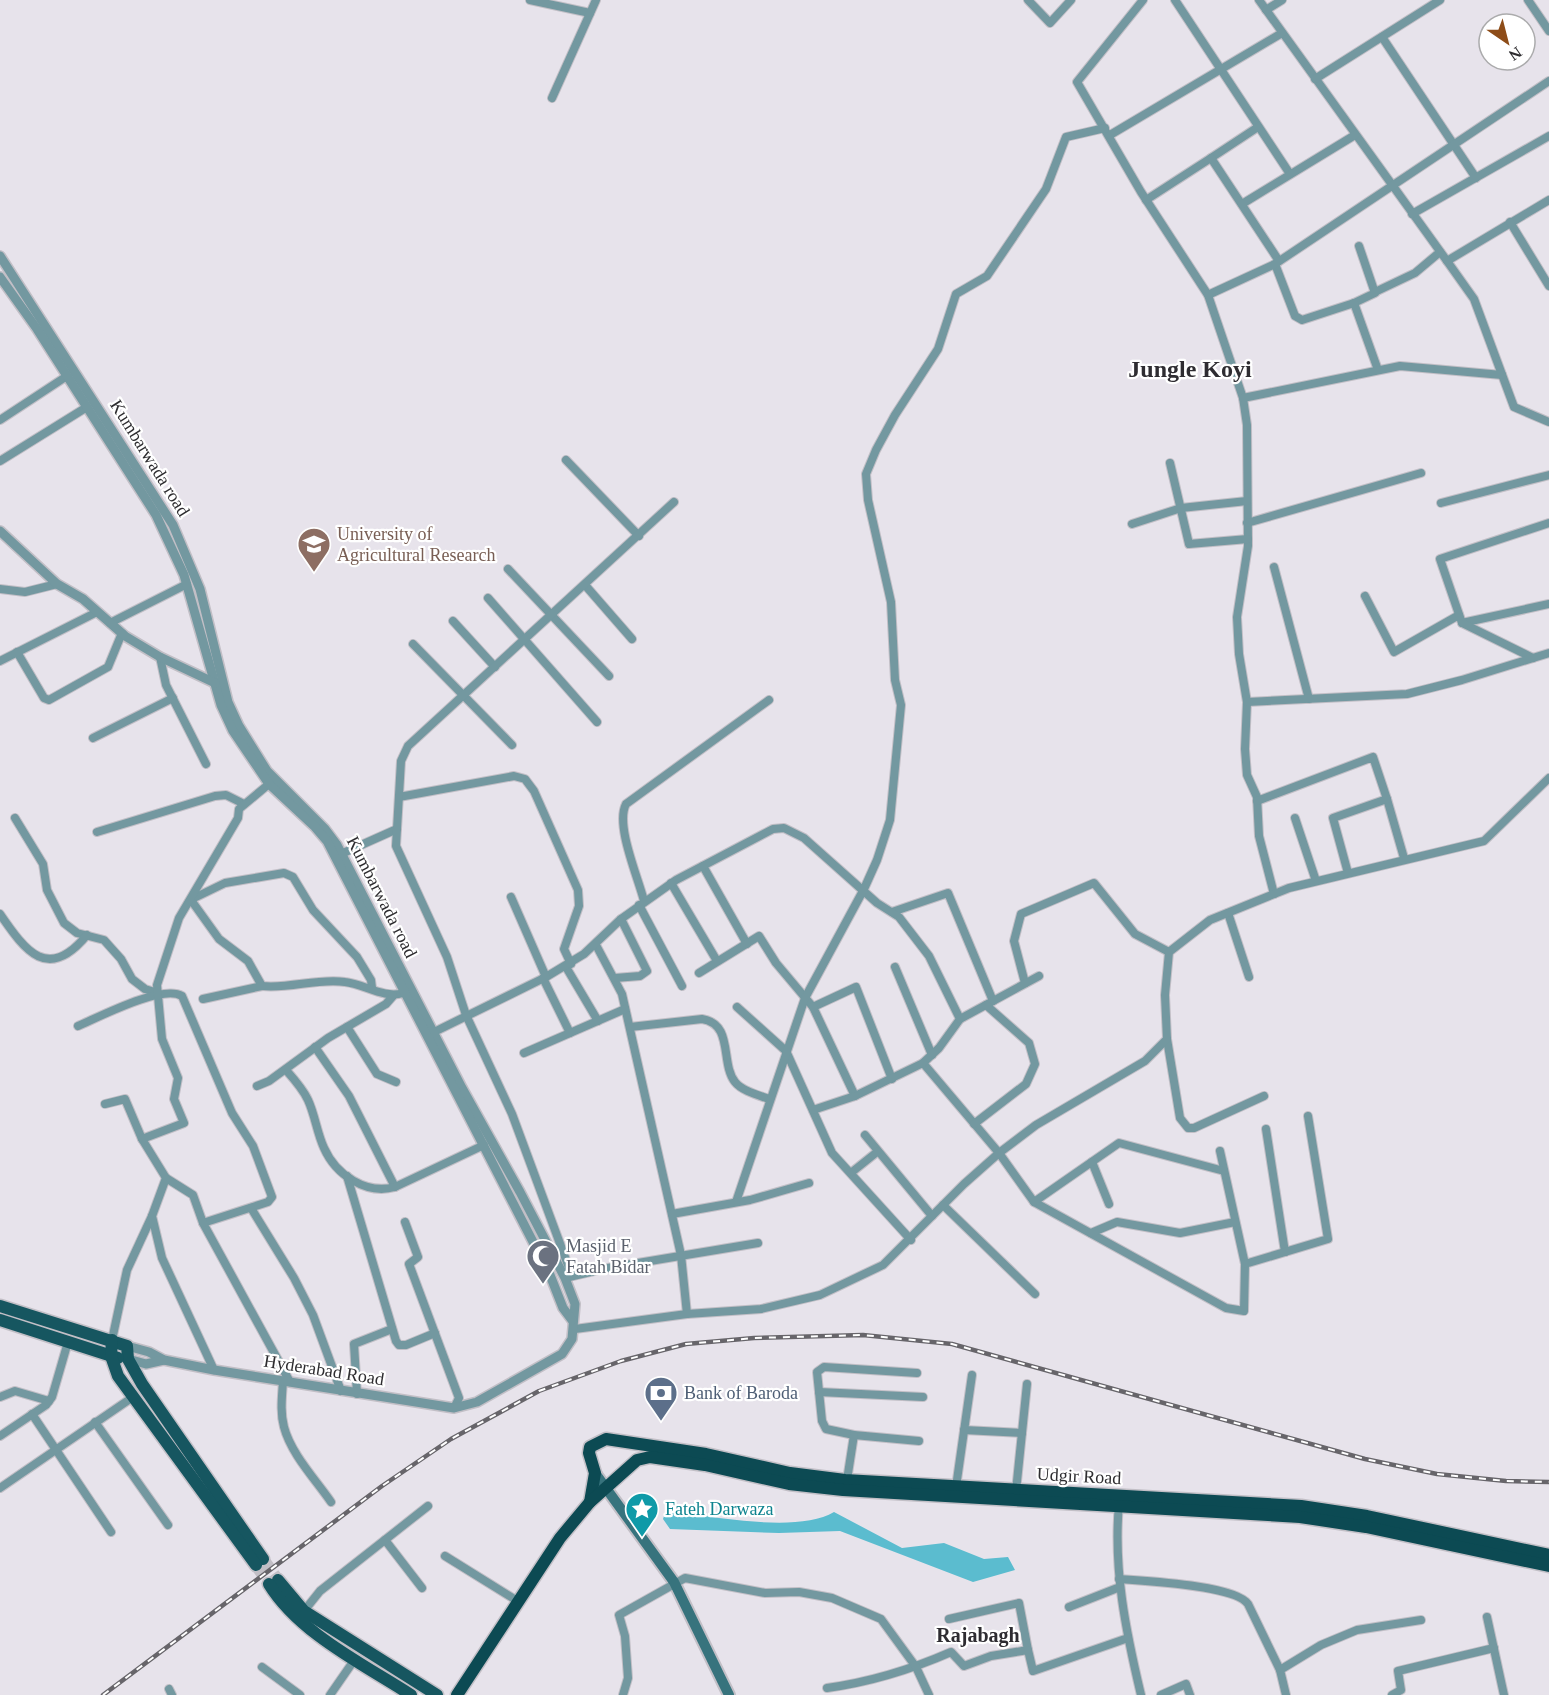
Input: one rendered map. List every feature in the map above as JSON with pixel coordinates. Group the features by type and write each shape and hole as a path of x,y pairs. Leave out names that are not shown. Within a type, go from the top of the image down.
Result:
{"highway":[{"name":"Udgir Road","path":"595,1473 589,1453 590,1447 606,1439 706,1454 790,1473 847,1480 1016,1491 1300,1517 1366,1527 1549,1566"},
{"name":"Udgir Road","path":"606,1489 637,1460 650,1456 705,1465 789,1484 843,1490 1119,1502 1301,1506 1367,1516 1549,1555"},
{"path":"590,1502 595,1473"},
{"path":"457,1695 560,1538 590,1502 606,1489"}],"main road":[{"name":"Hyderabad Road","path":"0,1306 127,1346"},
{"name":"Hyderabad Road","path":"0,1320 111,1356 128,1359"},
{"path":"112,1340 111,1356 118,1376 260,1562 145,1389 128,1359 127,1346"},
{"path":"595,1473 674,1582 729,1695"},
{"path":"411,1695 298,1620 280,1603 273,1582 304,1611 436,1695"}],"street":[{"path":"530,0 590,13"},
{"path":"552,98 596,0"},
{"path":"1028,0 1050,23 1071,0"},
{"path":"1143,0 1077,82 1146,200 1208,296 1243,398 1247,425 1248,539 1237,617 1239,654 1247,702 1247,775 1257,801 1259,836 1274,894"},
{"path":"1175,0 1290,174"},
{"path":"1259,0 1474,299 1515,407 1549,422"},
{"path":"1266,10 1282,0"},
{"path":"1315,79 1440,0"},
{"path":"1528,0 1549,31"},
{"path":"1110,135 1219,68 1282,33"},
{"path":"1382,37 1476,178"},
{"path":"1208,296 1277,263 1549,81"},
{"path":"1146,200 1258,127"},
{"path":"736,1202 805,998 864,889 877,860 890,820 901,705 895,680 891,602 868,501 867,470 895,415 938,349 956,293 987,276 1046,189 1066,137 1105,128"},
{"path":"1242,204 1355,135"},
{"path":"1412,214 1549,136"},
{"path":"1211,158 1277,263 1298,320 1354,303 1415,273 1440,252"},
{"path":"1447,261 1549,200"},
{"path":"1510,222 1549,286"},
{"path":"1359,246 1375,292"},
{"name":"Kumbarwada road","path":"0,256 173,525 200,589 228,702 239,726 267,771 330,834 550,1275 563,1308 573,1324"},
{"name":"Kumbarwada road","path":"0,277 156,515 187,584 215,683 233,731 269,784 324,837 398,994 430,1034 568,1277 575,1304 573,1324"},
{"path":"1354,303 1378,370"},
{"path":"1243,398 1378,370 1424,366 1502,375"},
{"path":"0,420 67,376"},
{"path":"0,461 87,407"},
{"path":"566,460 639,536"},
{"path":"1170,463 1189,544 1248,539"},
{"path":"1247,523 1421,473"},
{"path":"1441,503 1549,475"},
{"path":"1132,524 1181,507 1246,501"},
{"path":"674,502 405,750 401,761 396,846 447,957 466,1015 512,1114 568,1277 758,1243"},
{"path":"1533,658 1461,619 1441,558 1549,522"},
{"path":"0,531 57,584 122,633 160,657 215,683"},
{"path":"1274,567 1309,699"},
{"path":"508,569 609,676"},
{"path":"0,589 25,592 57,584"},
{"path":"110,623 187,584"},
{"path":"585,585 632,639"},
{"path":"1365,596 1394,652 1461,619 1549,604"},
{"path":"488,598 523,641 597,722"},
{"path":"0,661 97,612"},
{"path":"453,621 495,667"},
{"path":"17,652 44,698 49,700 108,667 122,633"},
{"path":"413,644 512,745"},
{"path":"1247,702 1407,694 1549,653"},
{"path":"160,657 163,677 172,698 206,764"},
{"path":"93,738 172,698"},
{"path":"682,986 642,903 623,827 622,811 626,804 769,700"},
{"path":"1257,801 1373,757 1404,858"},
{"path":"399,797 514,776 525,779 534,791 578,890 579,906 564,949 569,965 598,1021"},
{"path":"1264,1096 1194,1128 1188,1128 1180,1118 1167,1039 1165,995 1169,952 1210,920 1274,894 1404,858 1484,841 1549,778"},
{"path":"142,1139 184,1123 174,1099 178,1078 162,1039 157,985 175,927 238,818 239,809 269,784"},
{"path":"97,832 215,796 226,795 244,804"},
{"path":"1347,873 1333,818 1387,800"},
{"path":"15,818 43,864 46,890 64,923 73,931 104,940 121,959 132,979 145,990 158,993 176,992 182,996 232,1113 253,1146 272,1200 203,1223"},
{"path":"1295,818 1316,881"},
{"path":"430,1034 569,965 596,945 621,919 671,883 773,829 784,828 804,838 899,917 929,956 960,1019"},
{"path":"341,854 397,829"},
{"path":"703,866 747,944"},
{"path":"190,900 225,883 284,873 293,877 313,910 357,957 371,980 372,988"},
{"path":"671,883 717,961"},
{"path":"1025,983 1014,941 1021,914 1094,883 1135,934 1169,952"},
{"path":"892,912 948,893 989,1003 1029,1043 1035,1064 1032,1075 1018,1091 975,1124"},
{"path":"511,897 544,978 570,1033"},
{"path":"190,900 219,939 248,961 262,986"},
{"path":"1228,913 1249,977"},
{"path":"0,914 23,946 48,959 60,958 68,954 87,935"},
{"path":"615,978 640,976 647,971 621,919"},
{"path":"699,973 759,936 776,963 813,1007 855,1096"},
{"path":"596,945 615,978 630,1027 681,1255 687,1314"},
{"path":"895,967 932,1055"},
{"path":"813,1110 855,1096 923,1063 960,1019 1039,976"},
{"path":"203,999 262,986 272,987 323,979 398,994"},
{"path":"813,1007 856,987 892,1079"},
{"path":"78,1026 158,993"},
{"path":"257,1086 286,1070 315,1047 386,1004 398,994"},
{"path":"737,1007 786,1051 832,1153 852,1172 911,1240"},
{"path":"524,1053 625,1009"},
{"path":"630,1027 702,1019 711,1021 722,1033 736,1084 769,1099"},
{"path":"347,1027 377,1074 396,1082"},
{"path":"573,1324 761,1309 820,1295 883,1265 911,1240 943,1204 999,1153 1036,1125 1145,1061 1167,1039"},
{"path":"315,1047 349,1096 395,1187"},
{"path":"923,1063 999,1153 1034,1202 1226,1308 1244,1311 1245,1264 1220,1151"},
{"path":"286,1070 307,1098 328,1155 347,1176 361,1185 395,1187 484,1145"},
{"path":"105,1104 125,1099 142,1139 166,1178 193,1195 203,1223 286,1382 281,1411 284,1429 290,1443 331,1502"},
{"path":"1245,1264 1328,1239 1308,1116"},
{"path":"1266,1129 1285,1252"},
{"path":"865,1135 932,1216"},
{"path":"1034,1202 1119,1143 1224,1171"},
{"path":"852,1172 877,1152"},
{"path":"1092,1162 1110,1204"},
{"path":"347,1176 392,1329 399,1345 406,1345 435,1333"},
{"path":"112,1340 127,1270 152,1216 166,1178"},
{"path":"672,1214 736,1202 809,1183"},
{"path":"943,1204 1035,1294"},
{"path":"251,1208 294,1278 313,1315 341,1391"},
{"path":"152,1216 162,1258 214,1370"},
{"path":"405,1222 418,1257 409,1264 459,1398 454,1408"},
{"path":"1091,1233 1114,1222 1180,1233 1235,1222"},
{"name":"Hyderabad Road","path":"127,1346 149,1352 164,1360 214,1370 454,1408 477,1402 562,1354 572,1339 573,1324"},
{"path":"357,1394 354,1344 392,1329"},
{"path":"0,1436 49,1401 57,1387 68,1342"},
{"name":"Hyderabad Road","path":"128,1359 146,1364 164,1360"},
{"path":"917,1373 821,1367 817,1372 822,1420 826,1429 854,1435 919,1441"},
{"path":"956,1487 972,1375"},
{"path":"1016,1491 1027,1384"},
{"path":"0,1397 15,1391 49,1401"},
{"path":"819,1392 923,1397"},
{"path":"0,1488 132,1396"},
{"path":"32,1414 111,1532"},
{"path":"95,1422 168,1526"},
{"path":"964,1430 1022,1433"},
{"path":"847,1480 854,1435"},
{"path":"1119,1502 1119,1583 1141,1695"},
{"path":"304,1611 320,1592 428,1506"},
{"path":"385,1540 422,1587"},
{"path":"445,1556 519,1602"},
{"path":"624,1693 628,1678 625,1636 619,1615 674,1582 685,1578 765,1593 799,1592 832,1598 881,1619 916,1667 929,1695"},
{"path":"1069,1607 1119,1583 1196,1586 1243,1598 1280,1670 1286,1695"},
{"path":"948,1619 1019,1603 1033,1671 1128,1638"},
{"path":"1487,1617 1504,1695"},
{"path":"1280,1670 1321,1645 1357,1630 1421,1620"},
{"path":"1392,1695 1401,1690 1398,1671 1494,1648"},
{"path":"827,1688 859,1683 916,1667 951,1652 963,1666 991,1656 1028,1650"},
{"path":"330,1695 355,1659"},
{"path":"262,1667 300,1695"},
{"path":"1161,1695 1186,1684 1190,1695"}],"water":[{"path":"666,1510 752,1522 776,1523 798,1522 834,1512 902,1548 944,1543 984,1559 1008,1557 1015,1570 973,1582 840,1531 779,1533 670,1529 663,1519"}],"tunnel":[{"path":"263,1559 278,1580"},
{"path":"256,1565 269,1584"}],"railway":[{"path":"103,1695 382,1486 451,1439 539,1391 621,1361 686,1344 754,1338 863,1335 952,1344 1365,1459 1437,1474 1506,1481 1549,1482"}],"place":[{"name":"University of Agricultural Research","path":"314,573"},
{"name":"Masjid E Fatah Bidar","path":"543,1285"},
{"name":"Bank of Baroda","path":"661,1422"},
{"name":"Fateh Darwaza","path":"642,1538"}],"district":[{"name":"Jungle Koyi","path":"1190,369"},
{"name":"Rajabagh","path":"978,1635"}]}
